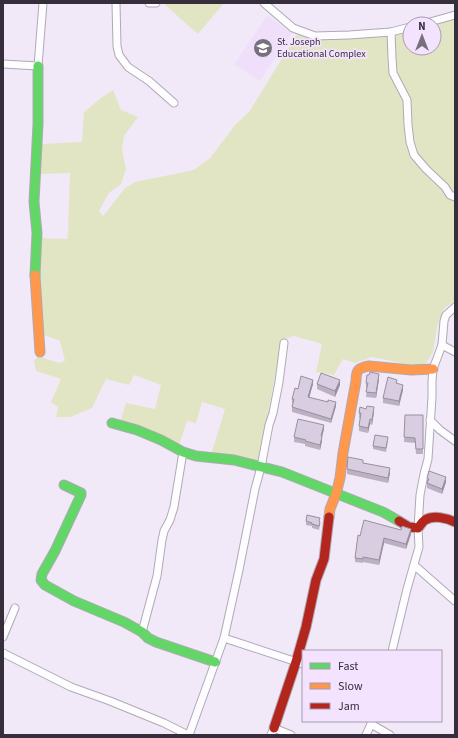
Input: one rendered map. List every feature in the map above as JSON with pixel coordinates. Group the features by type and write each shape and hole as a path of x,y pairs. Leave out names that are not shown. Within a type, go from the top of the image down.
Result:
{"street":[{"path":"35,3 43,4 38,66 38,124 34,202 37,233 35,272 40,352"},
{"path":"116,3 118,55 128,66 149,81 174,103"},
{"path":"149,3 156,3"},
{"path":"264,3 293,28 315,36 391,32 402,29"},
{"path":"442,19 455,15"},
{"path":"391,32 393,73 407,100 410,142 414,155 445,187 450,195 455,197"},
{"path":"3,64 38,66"},
{"path":"392,650 419,547 418,528 420,494 428,459 433,369 442,345 446,315 455,307"},
{"path":"3,653 71,687 110,701 189,735 224,638 255,489 275,403 284,343"},
{"path":"442,345 455,352"},
{"path":"291,735 273,731 299,663 316,580 324,559 330,509 340,478 342,453 357,371 366,366 422,371 433,369"},
{"path":"430,420 440,430 455,441"},
{"path":"112,423 137,430 161,440 183,452 196,456 234,460 282,472 383,512 409,527 418,528"},
{"path":"430,434 440,430"},
{"path":"142,632 159,563 164,531 170,520 174,507 183,452"},
{"path":"64,485 79,492 81,495 55,551 42,574 41,580 45,585 74,601 124,622 156,642 215,662"},
{"path":"418,528 428,519 450,519 455,522"},
{"path":"414,565 455,601"},
{"path":"3,637 15,608"},
{"path":"224,638 299,663"},
{"path":"366,735 372,722 390,735"}],"shaded area":[{"name":"St. Joseph Educational Complex","path":"267,16 292,33 260,81 234,64"}],"green space":[{"path":"224,3 198,34 164,4"},
{"path":"455,15 455,301 444,308 437,327 433,352 426,363 416,366 372,357 355,363 343,359 334,375 316,372 322,344 294,336 282,340 259,460 211,455 225,409 202,402 196,423 187,421 179,446 120,422 126,403 155,409 161,385 134,375 129,385 106,379 92,408 70,417 56,417 58,407 51,402 61,379 36,371 34,361 38,356 59,363 65,361 60,341 42,334 38,284 40,238 67,239 70,173 39,174 40,144 82,142 84,112 113,90 121,110 138,117 124,136 122,150 126,169 121,184 109,193 99,211 103,216 125,188 135,182 194,170 210,158 236,124 249,112 297,34 326,37 402,27 402,56 442,56 442,18"}],"building":[{"path":"370,372 379,374 376,393 366,392 368,383 366,383 367,375 369,375"},
{"path":"321,373 340,380 335,391 317,384"},
{"path":"301,376 313,380 308,397 328,402 328,400 336,402 331,419 292,407 294,399 292,399 295,388 298,389"},
{"path":"388,377 397,380 396,383 403,385 399,401 383,398"},
{"path":"367,406 374,407 372,420 370,419 368,428 359,426 361,413 359,413 360,407 366,409"},
{"path":"405,415 423,415 423,449 416,449 415,438 404,437"},
{"path":"298,419 324,425 320,445 294,437"},
{"path":"375,435 388,437 386,448 373,446"},
{"path":"348,457 363,460 363,463 390,468 388,478 347,469"},
{"path":"429,471 446,477 442,489 427,483 429,479 427,478"},
{"path":"307,515 320,518 319,526 306,521"},
{"path":"364,520 401,530 402,526 411,529 406,544 384,538 379,560 363,557 363,559 355,558 358,535 360,536"}],"traffic: fast":[{"path":"35,275 37,233 34,202 38,124 38,66"},
{"path":"112,423 137,430 161,440 183,452 196,456 234,460 282,472 383,512 399,521"},
{"path":"64,485 81,493 81,495 55,551 42,574 41,580 45,585 74,601 124,622 156,642 215,662"}],"traffic: slow":[{"path":"35,275 40,352"},
{"path":"329,517 330,509 340,478 356,374 358,370 369,366 411,370 433,369"}],"traffic: jam":[{"path":"274,728 296,662 306,627 316,580 324,559 329,517"},
{"path":"399,521 409,527 418,528 425,520 429,518 444,518 455,522"}],"place":[{"name":"St. Joseph Educational Complex","path":"263,48"}]}
